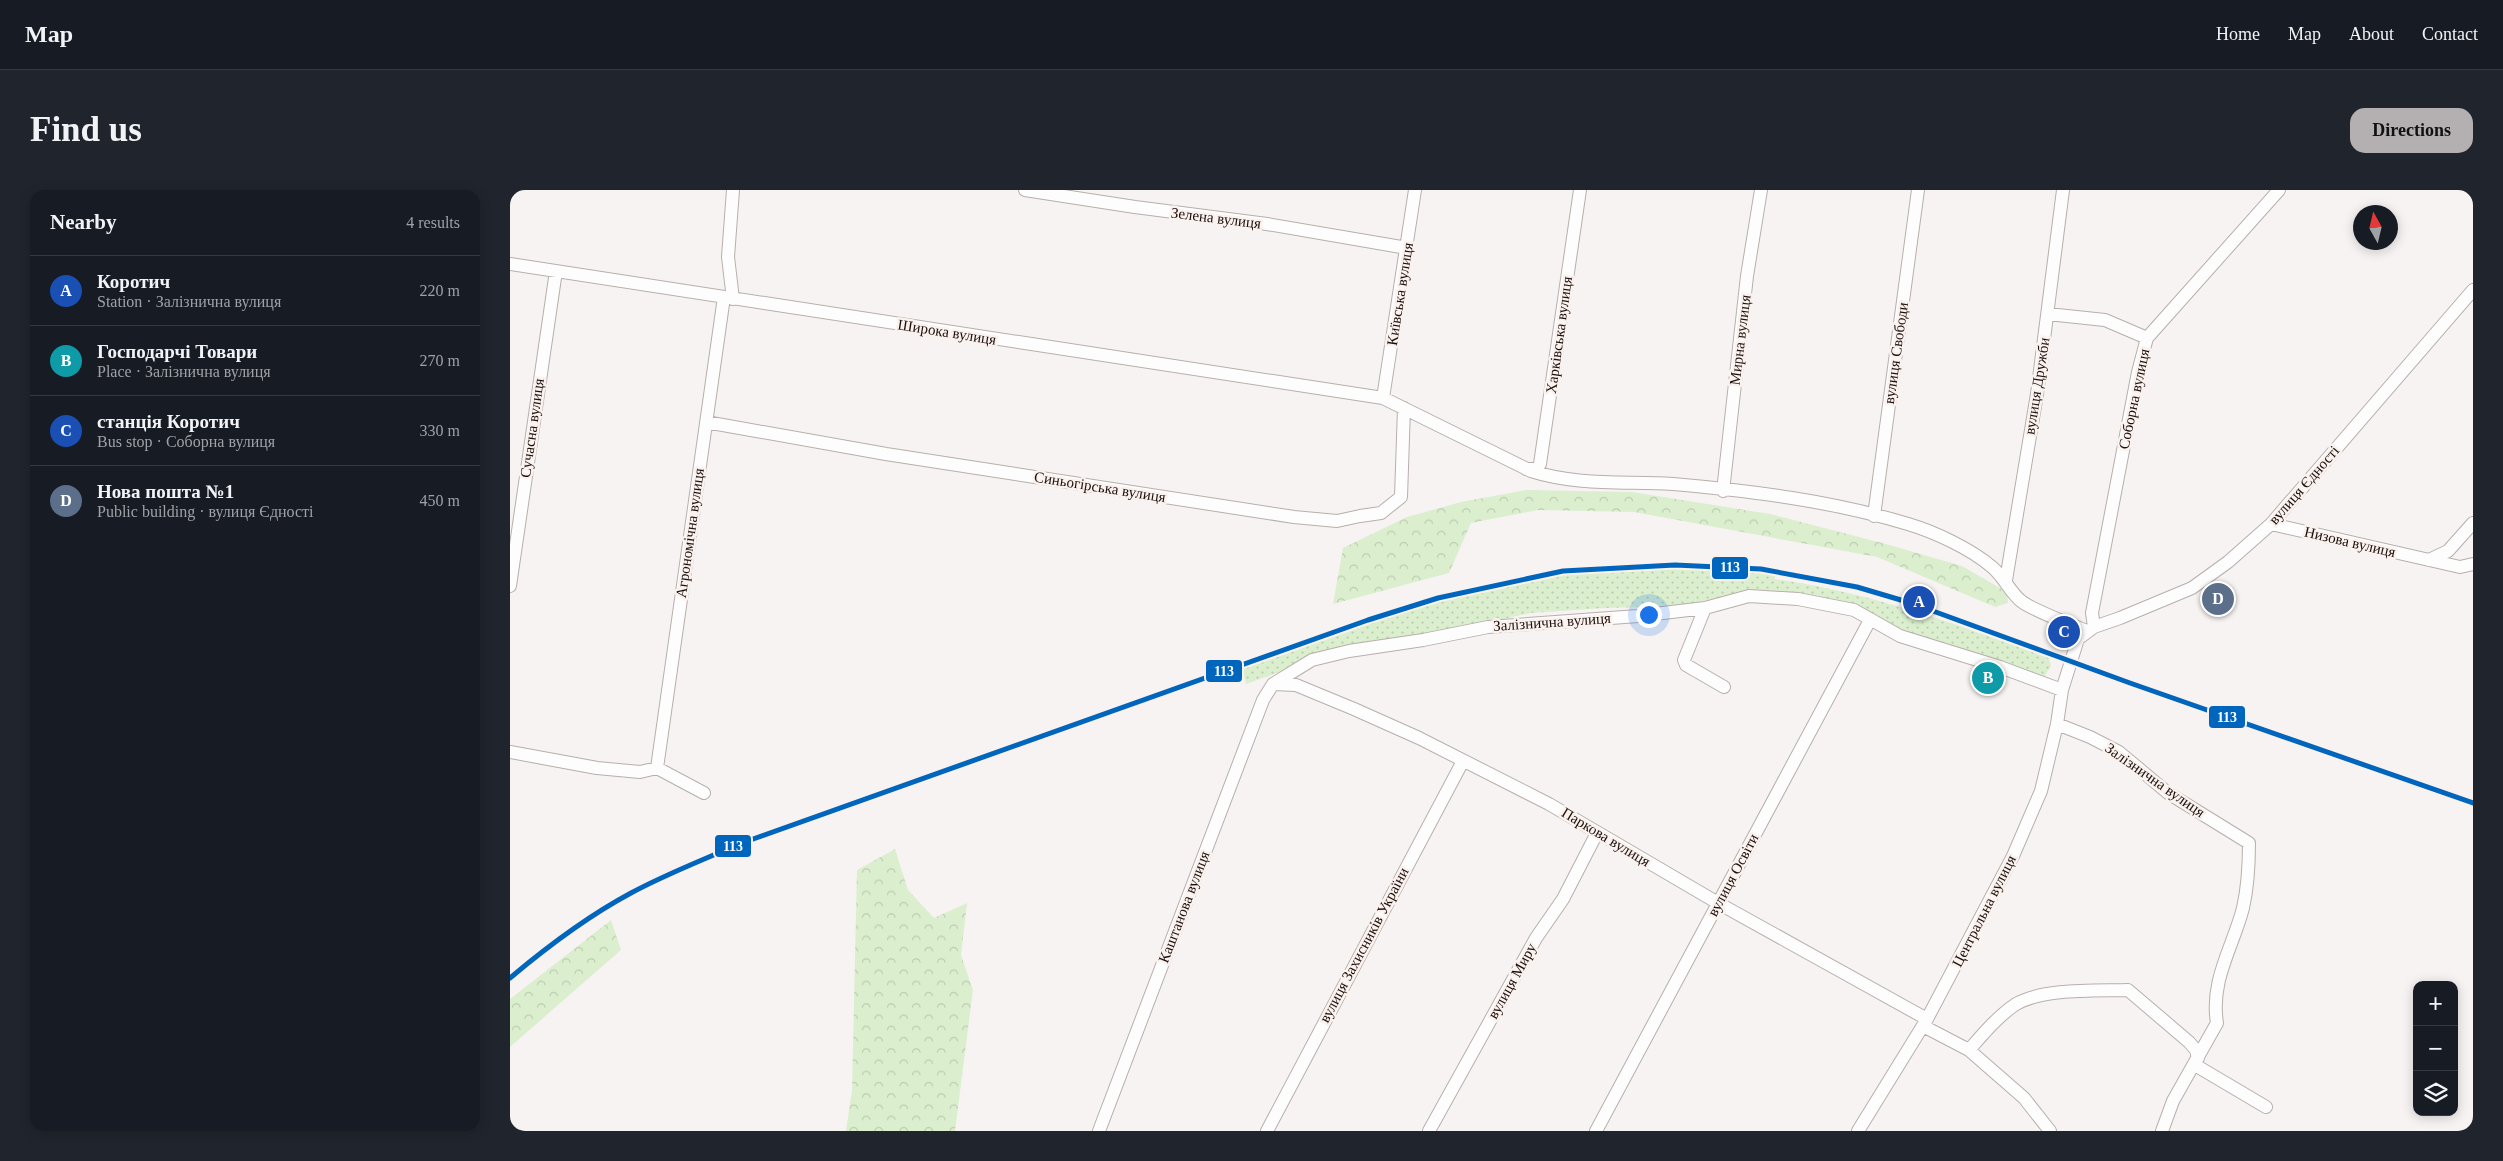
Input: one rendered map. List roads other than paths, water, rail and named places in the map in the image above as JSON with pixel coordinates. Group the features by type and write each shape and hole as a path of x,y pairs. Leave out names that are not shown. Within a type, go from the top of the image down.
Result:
{"street":[{"name":"Агрономічна вулиця","path":"657,768 706,422 728,298 728,257 733,190"},
{"name":"Зелена вулиця","path":"1025,190 1135,208 1267,224 1407,248"},
{"name":"Київська вулиця","path":"1383,398 1415,190"},
{"name":"Харківська вулиця","path":"1526,469 1537,469 1540,464 1580,190"},
{"name":"Мирна вулиця","path":"1723,491 1748,276 1761,190"},
{"name":"вулиця Свободи","path":"1874,516 1918,190"},
{"name":"вулиця Дружби","path":"2006,580 2048,314 2063,190"},
{"name":"Соборна вулиця","path":"2090,629 2146,338 2279,190"},
{"name":"Широка вулиця","path":"510,264 1383,398 1526,469 1551,478 1575,482 1673,484 1723,491 1788,496 1909,525 1946,539 1991,566 2006,580 2022,602 2090,629"},
{"name":"Сучасна вулиця","path":"510,586 514,524 556,271"},
{"name":"вулиця Єдності","path":"2090,629 2192,588 2228,562 2270,524 2473,290"},
{"path":"2048,314 2105,320 2146,338"},
{"name":"Синьогірська вулиця","path":"706,422 1131,493 1294,517 1337,520 1381,513 1401,497 1404,408"},
{"path":"2429,560 2448,551 2473,523"},
{"name":"Низова вулиця","path":"2270,524 2460,567 2473,564"},
{"name":"Залізнична вулиця","path":"1273,684 1312,660 1348,651 1423,640 1488,626 1638,616 1705,608 1749,596 1776,596 1854,610 1900,636 2000,667 2062,690"},
{"path":"1705,608 1684,660 1686,665 1724,687"},
{"name":"вулиця Освіти","path":"1596,1131 1870,620"},
{"name":"Центральна вулиця","path":"1858,1131 1925,1022 2013,856 2041,791 2057,724 2066,672 2078,639 2090,629"},
{"name":"Паркова вулиця","path":"1273,684 1296,685 1419,738 1549,804 1925,1022 1969,1050 2024,1098 2050,1131"},
{"name":"Каштанова вулиця","path":"1099,1131 1263,700 1273,684"},
{"name":"Залізнична вулиця","path":"2057,724 2119,752 2168,793 2249,843 2247,886 2242,909 2217,983 2214,1008 2217,1023 2197,1062"},
{"path":"510,752 597,768 640,772 657,768 704,793"},
{"name":"вулиця Захисників України","path":"1267,1131 1462,761"},
{"name":"вулиця Миру","path":"1429,1131 1536,938 1563,899 1597,833"},
{"path":"1969,1050 2004,1013 2028,1000 2074,992 2128,990 2196,1050 2197,1062 2173,1101 2162,1131"},
{"path":"2197,1062 2266,1107"}],"place":[{"name":"Нова пошта №1","path":"2218,599"},
{"name":"Коротич","path":"1919,602"},
{"name":"станція Коротич","path":"2064,632"},
{"name":"Господарчі Товари","path":"1988,678"}]}
